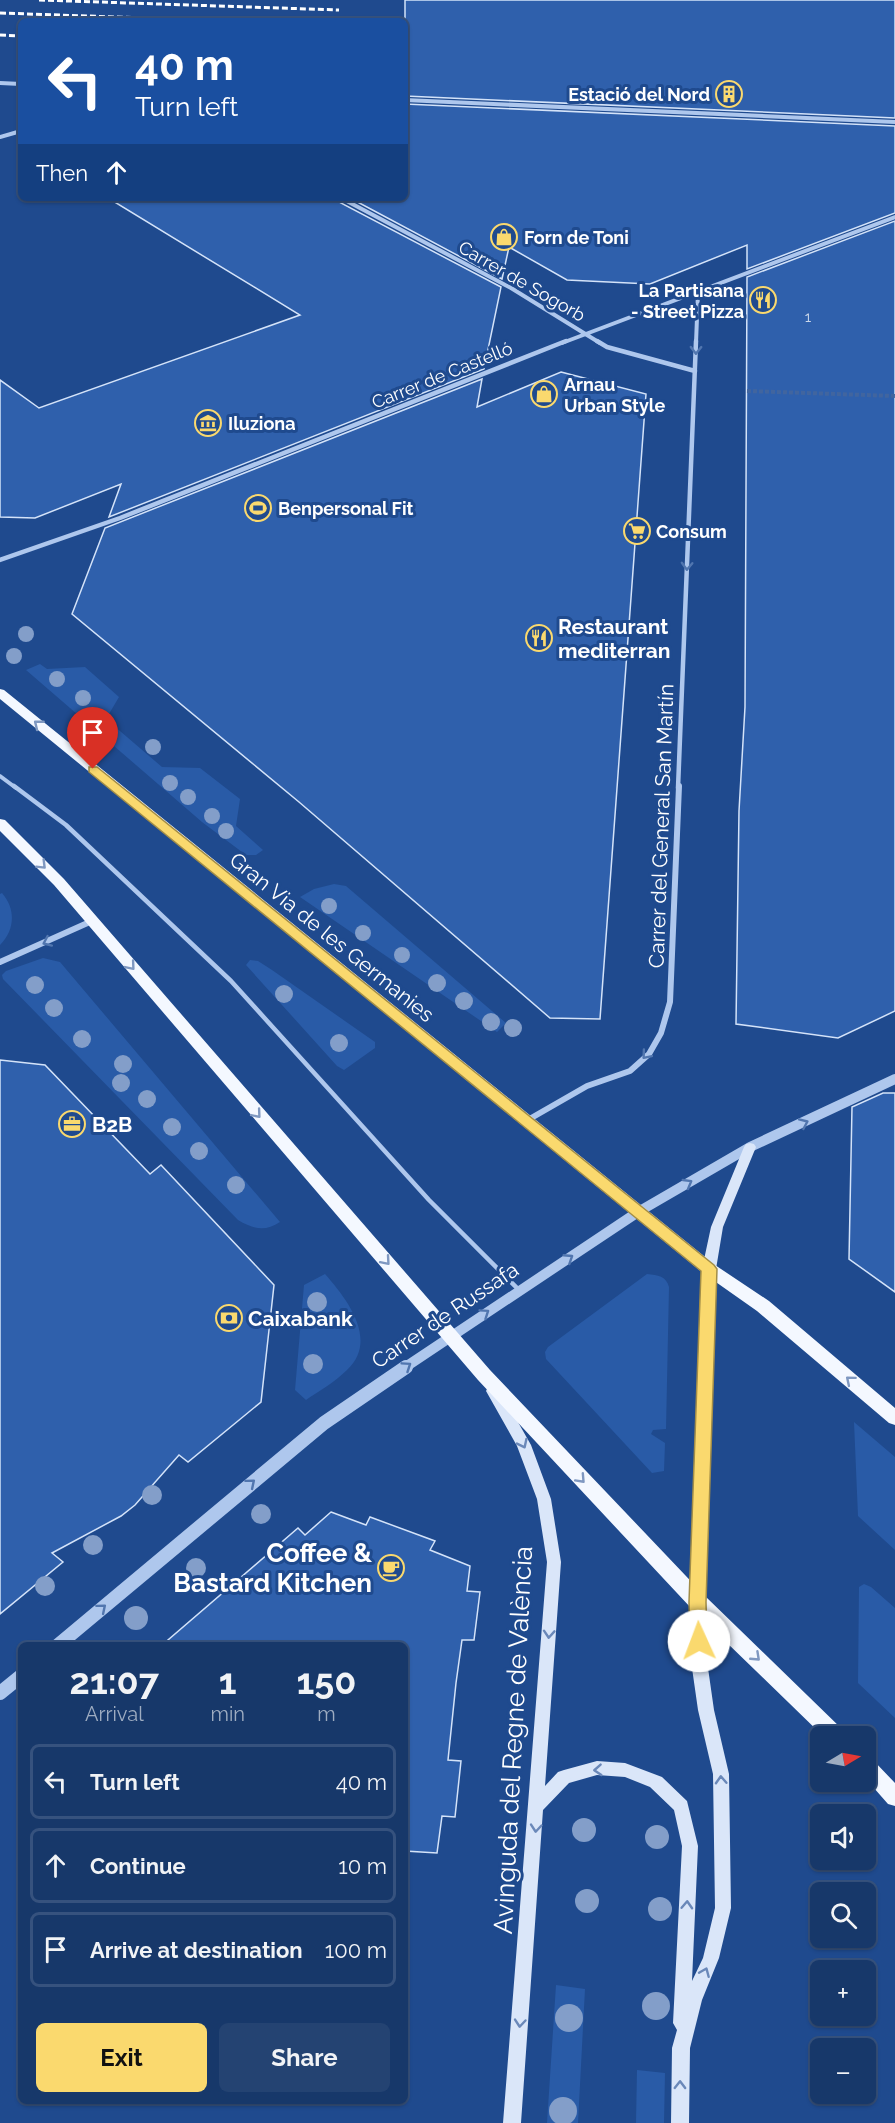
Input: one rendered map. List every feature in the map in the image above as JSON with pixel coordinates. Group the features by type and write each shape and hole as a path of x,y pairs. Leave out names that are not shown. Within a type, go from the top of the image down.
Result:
{"main road":[{"name":"Gran Via de les Germanies","path":"0,693 638,1212 709,1269 763,1306 895,1418"},
{"path":"0,823 59,882 484,1375 698,1602 826,1726"},
{"path":"681,2048 693,2000 711,1958 723,1908 722,1774 706,1710 699,1661 698,1602 709,1269 717,1227 750,1147"},
{"name":"Avinguda del Regne de València","path":"484,1375 524,1445 536,1477 544,1499 554,1562 538,1805 512,2123"},
{"path":"538,1805 564,1777 597,1768 625,1770 656,1782 681,1806 690,1846 680,2123"},
{"path":"876,1777 895,1797"}],"street":[{"path":"0,83 18,84"},
{"path":"408,100 895,122"},
{"path":"0,137 18,132"},
{"name":"Carrer de Sogorb","path":"347,201 511,288 607,346 695,371"},
{"name":"Carrer de Castelló","path":"0,560 120,518 586,333 895,216"},
{"name":"Carrer del General San Martín","path":"525,1121 587,1086 630,1071 649,1054 661,1033 670,1002 698,292"},
{"path":"0,962 93,921"},
{"name":"Carrer de Russafa","path":"62,1642 318,1428 450,1336 638,1212 750,1147 895,1079"},
{"path":"0,1693 18,1678"}],"lane":[{"path":"0,776 66,825 231,981 429,1200 519,1290"}],"shaded area":[{"path":"40,664 47,669 85,667 119,697 106,719 162,767 200,768 240,799 236,826 263,850 256,855 246,855 202,822 26,670"},
{"path":"334,884 346,886 506,1023 497,1032 300,897 314,889"},
{"path":"2,893 10,906 12,919 9,933 0,945 0,894"},
{"path":"43,958 60,962 280,1222 259,1228 238,1220 3,979 2,975 6,971"},
{"path":"250,960 258,961 272,970 375,1042 375,1048 344,1070 337,1066 246,965"},
{"path":"325,1274 350,1307 360,1333 360,1346 356,1358 347,1370 306,1400 295,1390 304,1285"},
{"path":"647,1274 661,1277 666,1280 669,1287 666,1429 653,1430 651,1434 665,1443 664,1471 652,1473 546,1359 545,1352 548,1347"},
{"path":"854,1422 895,1457 895,1550 858,1516"},
{"path":"864,1584 871,1587 895,1608 895,1718 858,1683 859,1587"},
{"path":"556,1985 585,1989 578,2123 547,2123"},
{"path":"637,2070 665,2073 664,2123 636,2123"}],"building":[{"path":"405,0 895,0 895,118 408,96 408,18 405,18"},
{"path":"408,104 895,126 895,213 747,269 747,245 650,284 567,280 509,247 502,279 356,201 408,201"},
{"path":"113,201 338,201 501,287 484,369 109,517 121,484 35,518 0,517 0,380 39,408 300,315"},
{"path":"895,221 895,1011 838,1038 736,1024 739,811 745,707 747,277"},
{"path":"561,372 646,394 600,1019 550,1018 299,802 72,614 105,528 482,379 477,407"},
{"path":"0,1060 45,1065 150,1174 161,1165 274,1285 261,1402 188,1462 179,1455 135,1505 121,1516 52,1553 63,1562 0,1614"},
{"path":"883,1093 895,1093 895,1292 849,1259 852,1107"},
{"path":"331,1512 366,1525 370,1517 435,1541 430,1550 470,1566 467,1591 480,1592 474,1640 462,1640 456,1683 448,1760 461,1761 455,1817 442,1816 437,1853 408,1851 408,1642 166,1642 298,1528 305,1535"}],"tunnel":[{"path":"747,391 895,396"}],"railway":[{"path":"39,0 339,10"},
{"path":"0,13 144,18"},
{"path":"0,35 18,36"}],"place":[{"name":"Estació del Nord","path":"729,94"},
{"name":"Forn de Toni","path":"504,237"},
{"name":"La Partisana - Street Pizza","path":"763,300"},
{"name":"Arnau Urban Style","path":"544,394"},
{"name":"Iluziona","path":"208,423"},
{"name":"Benpersonal Fit","path":"258,508"},
{"name":"Consum","path":"637,531"},
{"name":"Restaurant mediterran","path":"539,638"},
{"name":"B2B","path":"72,1124"},
{"name":"Caixabank","path":"229,1318"},
{"name":"Coffee & Bastard Kitchen","path":"391,1568"}],"route":[{"path":"93,769 709,1269 698,1602 699,1641"}]}
